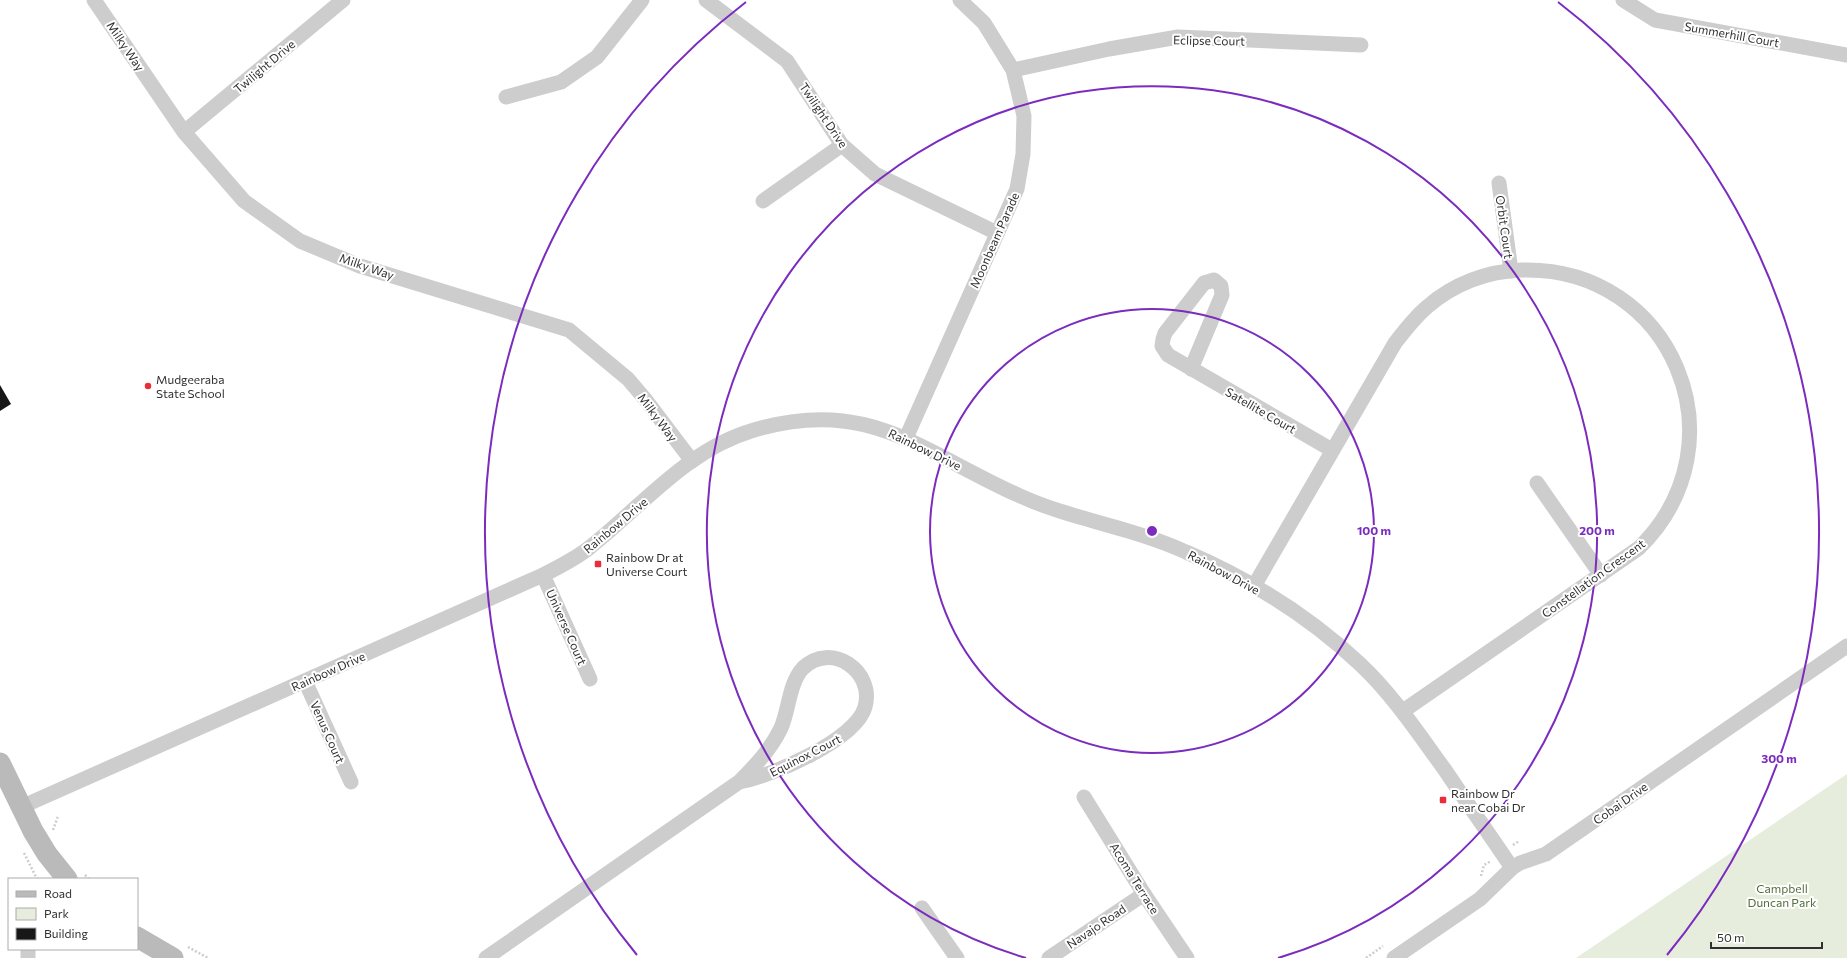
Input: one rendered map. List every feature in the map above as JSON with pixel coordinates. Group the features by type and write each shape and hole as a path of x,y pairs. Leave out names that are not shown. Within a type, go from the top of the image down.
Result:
{"street":[{"name":"Milky Way","path":"94,0 184,132 244,201 300,241 360,266 569,330 628,379 692,461"},
{"name":"Twilight Drive","path":"184,132 343,0"},
{"path":"506,97 561,82 597,58 642,0"},
{"name":"Twilight Drive","path":"706,0 787,61 842,145 874,174 997,233"},
{"name":"Moonbeam Parade","path":"906,438 1017,189 1023,154 1024,116 1013,70 984,23 960,0"},
{"name":"Summerhill Court","path":"1623,0 1655,20 1847,55"},
{"name":"Eclipse Court","path":"1013,70 1109,49 1178,37 1360,45"},
{"path":"763,201 842,145"},
{"name":"Orbit Court","path":"1499,183 1511,271"},
{"name":"Constellation Crescent","path":"1254,586 1395,343 1411,323 1428,306 1447,292 1468,281 1488,274 1536,270 1557,272 1588,281 1612,292 1626,302 1651,325 1673,357 1686,397 1690,441 1687,464 1679,489 1665,516 1654,533 1639,548 1403,711"},
{"name":"Satellite Court","path":"1191,369 1222,295 1221,286 1214,280 1208,280 1204,283 1162,339 1162,346 1165,352 1191,369 1332,450"},
{"name":"Rainbow Drive","path":"21,807 543,575 569,562 588,549 692,461 723,443 750,431 802,420 834,419 864,423 906,438 1017,495 1074,516 1169,544 1254,586 1289,607 1359,663 1403,711 1512,868"},
{"path":"1537,483 1601,575"},
{"name":"Universe Court","path":"543,575 590,679"},
{"name":"Cobai Drive","path":"1394,958 1480,899 1512,868 1520,863 1546,854 1847,646"},
{"name":"Equinox Court","path":"486,958 739,782 765,754 774,740 786,715 796,680 802,669 812,661 831,657 838,658 850,665 862,677 866,686 865,708 860,719 845,734 802,758 754,780 739,782"},
{"name":"Venus Court","path":"305,681 351,782"},
{"path":"0,763 21,807 47,854 66,878"},
{"name":"Acoma Terrace","path":"1084,797 1144,894 1188,958"},
{"name":"Navajo Road","path":"1049,958 1144,894"},
{"path":"922,908 957,958"},
{"path":"138,938 173,958"}],"path":[{"path":"1480,878 1484,865 1519,841"},
{"path":"1366,958 1386,945"}],"green space":[{"name":"Campbell Duncan Park","path":"1847,774 1847,958 1576,958"}],"building":[{"path":"0,385 11,404 0,411"}],"place":[{"name":"Mudgeeraba State School","path":"148,386"},
{"name":"Rainbow Dr at Universe Court","path":"598,564"},
{"name":"Rainbow Dr near Cobai Dr","path":"1443,800"}]}
